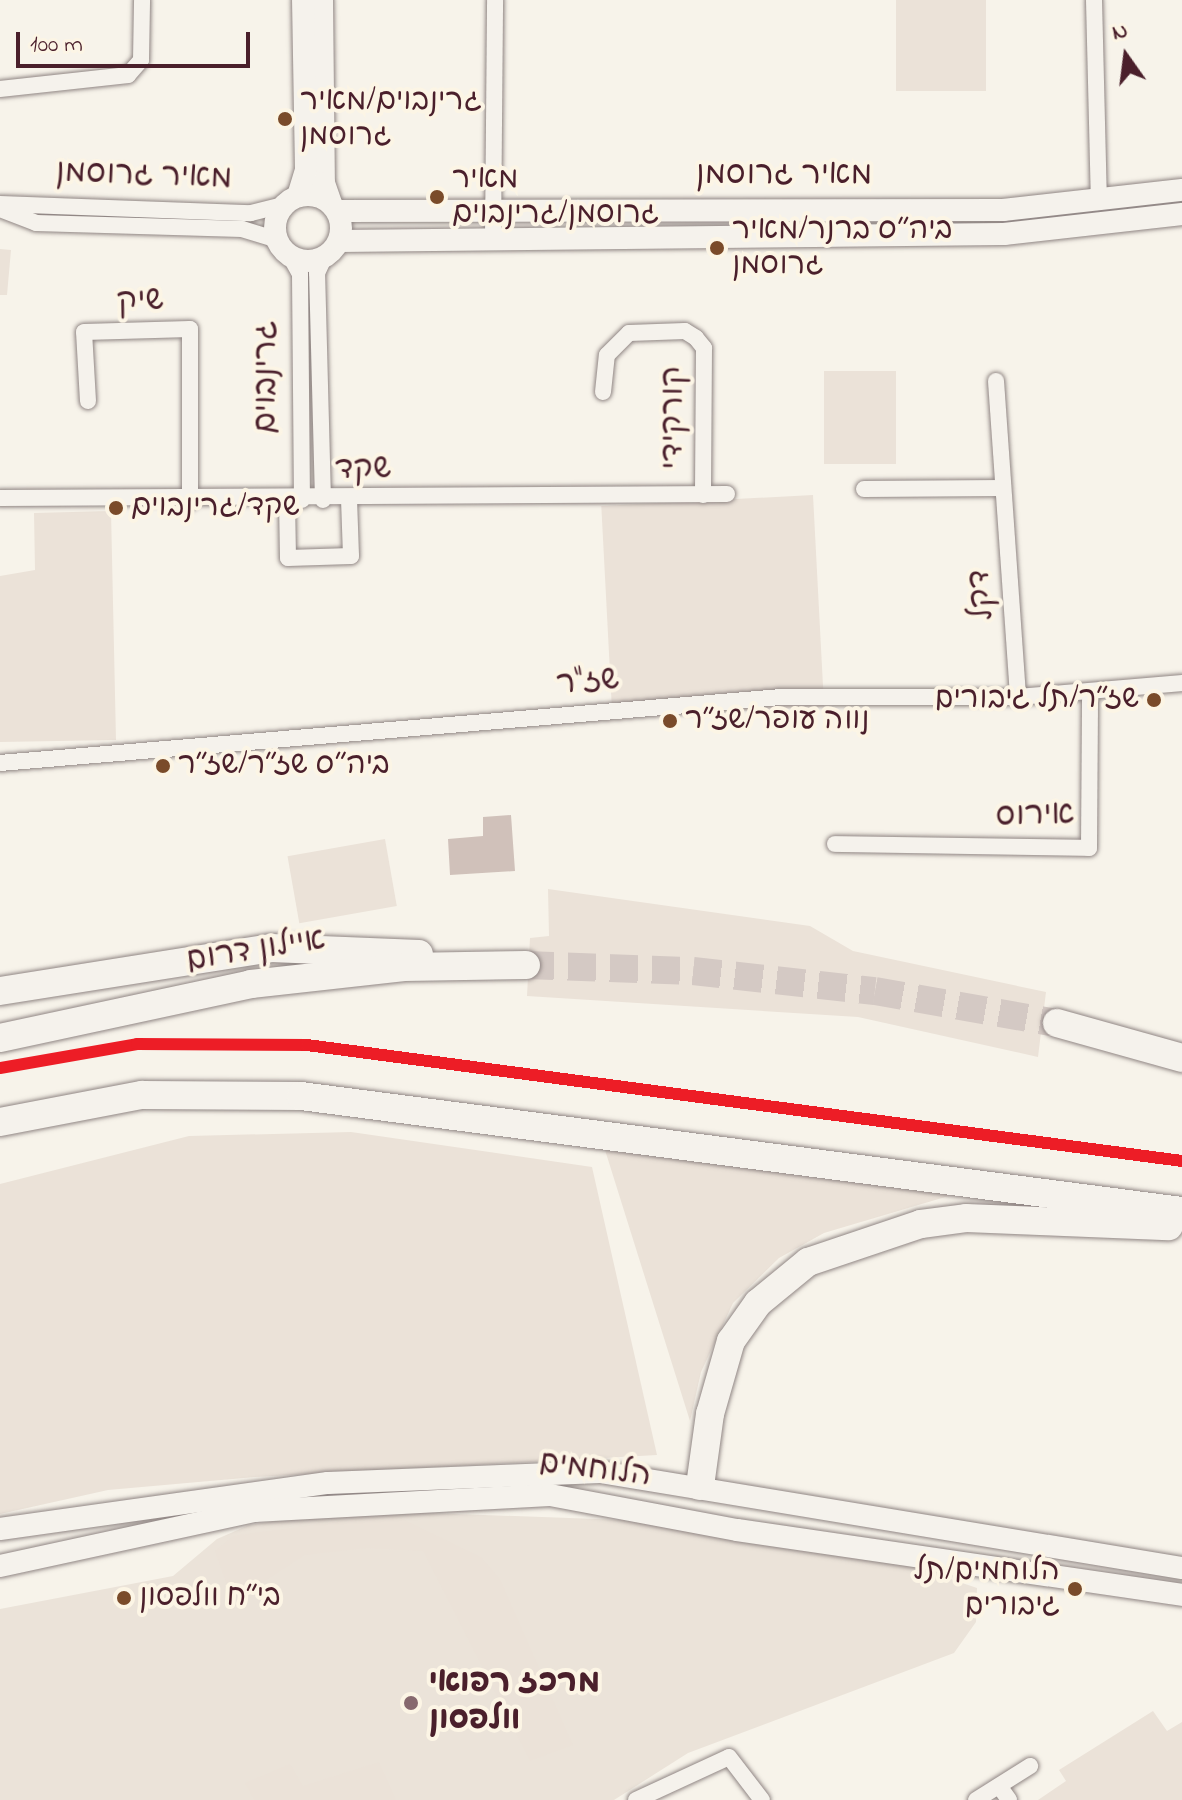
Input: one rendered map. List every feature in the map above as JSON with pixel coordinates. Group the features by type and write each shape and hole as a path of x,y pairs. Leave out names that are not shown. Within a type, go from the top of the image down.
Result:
{"highway":[{"name":"איילון דרום","path":"0,991 271,948 355,947 521,965 404,967 251,984 0,1038"},
{"path":"1057,1023 1182,1058"},
{"path":"0,1122 142,1095 301,1096 1182,1211"},
{"path":"700,1486 710,1414 731,1341 758,1303 808,1262 921,1224 966,1218 1182,1227"}],"main road":[{"path":"283,248 291,200 306,170 303,0"},
{"path":"322,0 324,183 334,207 332,249"},
{"name":"מאיר גרוסמן","path":"291,200 334,207 494,212 1003,210 1099,202 1182,190"},
{"name":"מאיר גרוסמן","path":"283,248 332,249 493,238 1004,234 1182,214"},
{"name":"הלוחמים","path":"0,1529 257,1490 433,1475 600,1472 700,1486 1182,1568"},
{"path":"664,1511 691,1504 700,1486"},
{"name":"הלוחמים","path":"0,1566 201,1521 340,1503 550,1495 664,1511 737,1530 1182,1595"}],"street":[{"path":"0,89 128,75 141,60 142,0"},
{"path":"493,238 495,0"},
{"path":"1094,0 1099,202"},
{"name":"מאיר גרוסמן","path":"0,207 251,213 291,200"},
{"name":"מאיר גרוסמן","path":"0,207 36,223 242,229 283,248"},
{"name":"גרינבוים","path":"283,248 300,274 294,500 288,558 351,556 349,499"},
{"name":"גרינבוים","path":"323,500 317,273 332,249"},
{"name":"שיק","path":"88,401 84,332 190,329 190,502"},
{"name":"קורקידי","path":"603,392 607,355 629,333 685,331 696,338 704,348 703,495"},
{"name":"דקל","path":"996,381 1018,697"},
{"path":"864,489 1003,488"},
{"name":"שקד","path":"0,498 190,502 727,494"},
{"name":"שז\"ר","path":"0,763 781,697 1018,697 1090,694 1182,683"},
{"name":"אירוס","path":"835,844 1089,848 1090,694"},
{"path":"636,1800 729,1757 762,1800"},
{"path":"976,1800 1030,1766"},
{"path":"999,1786 1009,1800"}],"shaded area":[{"path":"896,0 986,0 986,91 896,91"},
{"path":"0,249 11,250 7,295 0,295"},
{"path":"824,371 896,371 896,464 824,464"},
{"path":"813,495 824,707 612,718 601,506"},
{"path":"111,511 116,740 0,742 0,576 35,570 34,513"},
{"path":"511,815 515,871 450,875 448,839 483,836 483,817"},
{"path":"385,839 397,906 299,923 288,856"},
{"path":"548,889 810,926 853,951 1046,992 1038,1057 858,1017 527,996 530,938 549,936"},
{"path":"351,1132 592,1167 657,1455 255,1477 108,1490 0,1514 0,1184 189,1136"},
{"path":"605,1150 952,1195 824,1233 779,1258 733,1303 701,1372 690,1421"},
{"name":"מרכז רפואי וולפסון","path":"346,1510 651,1521 903,1563 977,1588 976,1622 954,1653 688,1753 614,1800 0,1800 0,1609 173,1576 217,1539 249,1525"},
{"path":"392,1514 481,1557 500,1579 573,1745 530,1761 423,1551 366,1548 305,1555 233,1602 215,1551 233,1536"},
{"path":"1153,1711 1167,1731 1182,1722 1182,1800 1038,1800 1066,1781 1059,1770"},
{"path":"379,1762 396,1800 254,1800 245,1783 290,1764 303,1786"}],"tunnel":[{"path":"526,965 693,971 875,991 1057,1023"}],"transit line":[{"path":"0,1068 137,1044 307,1045 1182,1161"}],"place":[{"name":"גרינבוים/מאיר גרוסמן","path":"285,119"},
{"name":"מאיר גרוסמן/גרינבוים","path":"437,197"},
{"name":"ביה״ס ברנר/מאיר גרוסמן","path":"717,248"},
{"name":"שקד/גרינבוים","path":"116,508"},
{"name":"שז״ר/תל גיבורים","path":"1154,700"},
{"name":"נווה עופר/שז״ר","path":"670,721"},
{"name":"ביה״ס שז״ר/שז״ר","path":"163,766"},
{"name":"הלוחמים/תל גיבורים","path":"1075,1589"},
{"name":"בי״ח וולפסון","path":"124,1598"},
{"name":"מרכז רפואי וולפסון","path":"411,1703"}]}
